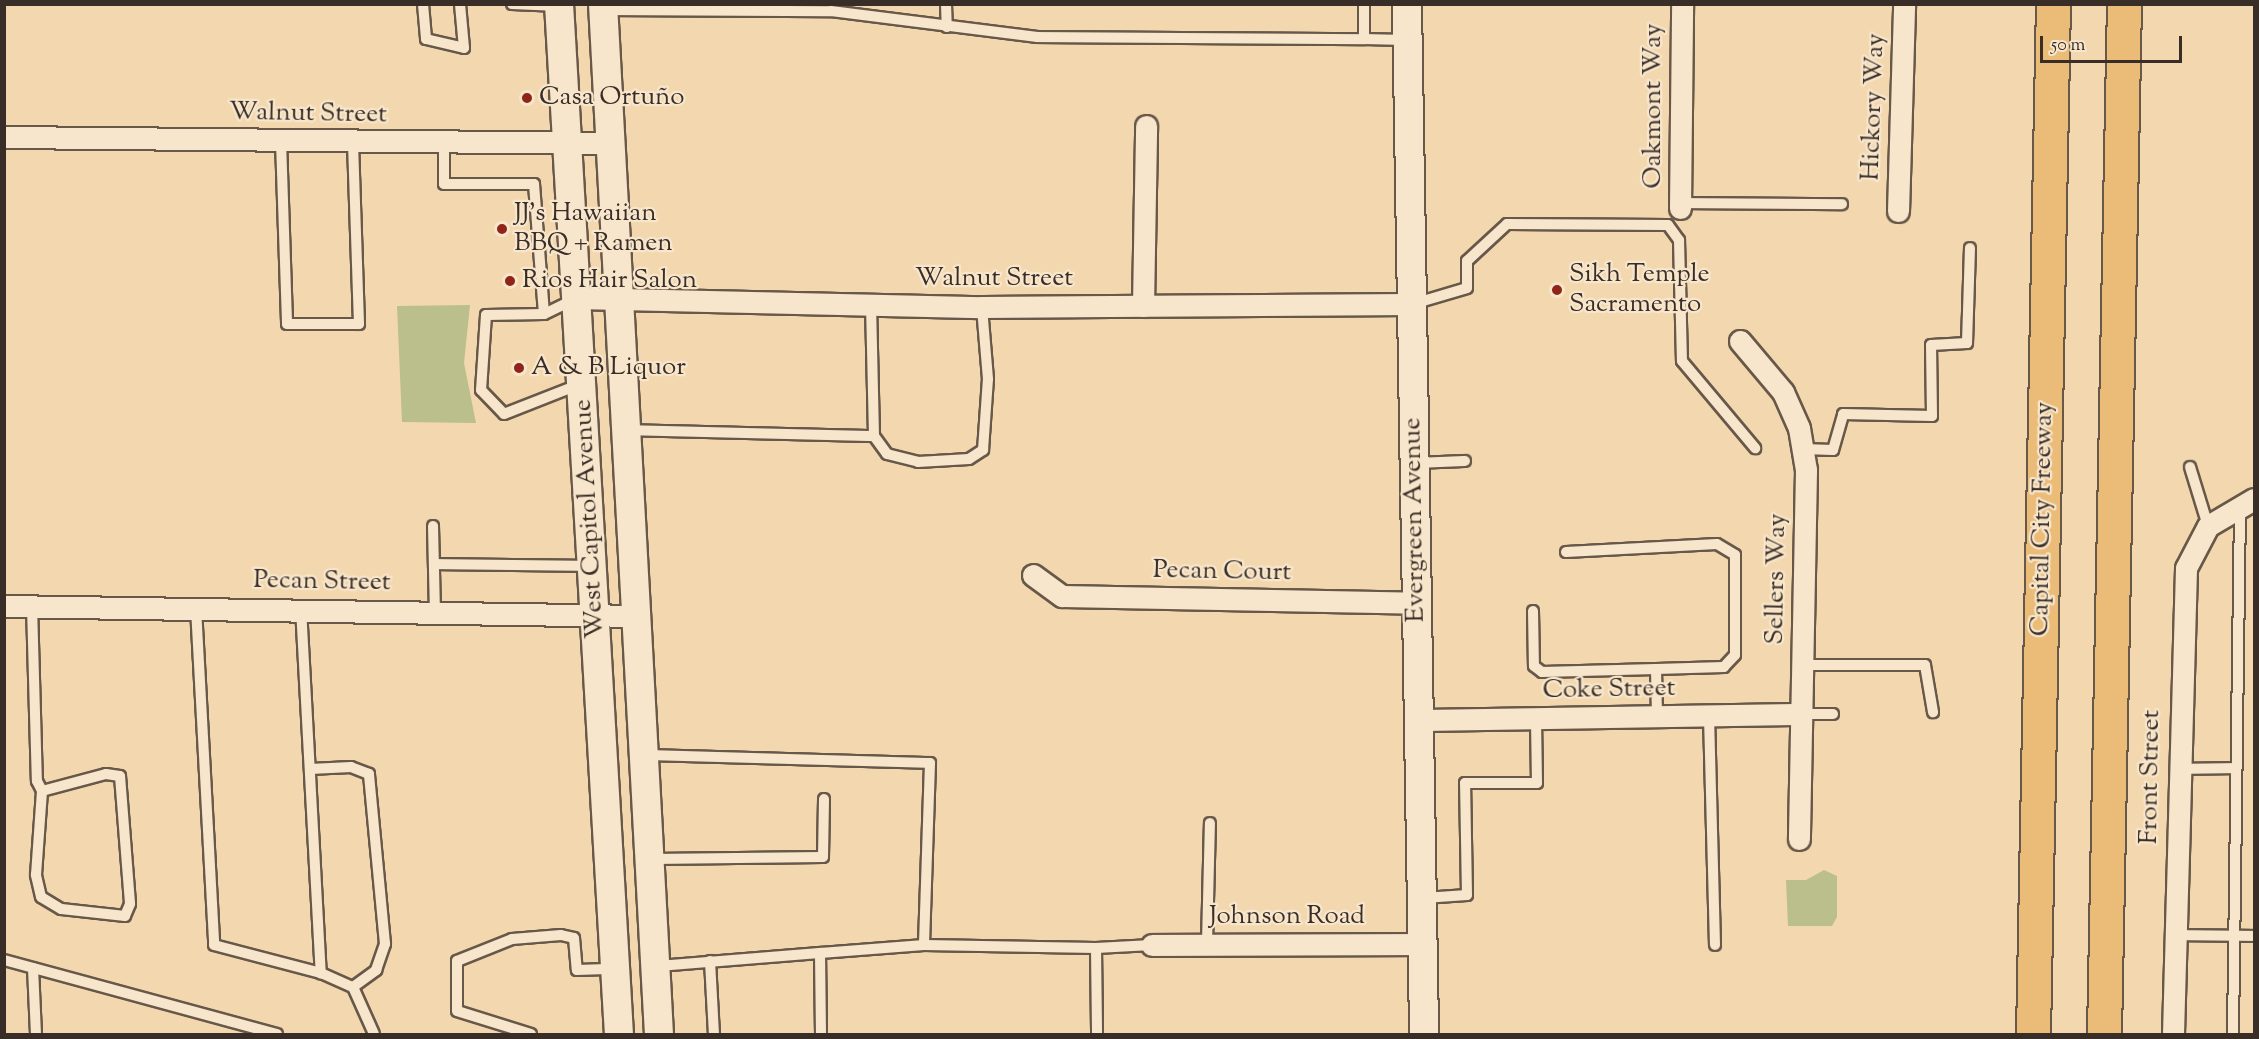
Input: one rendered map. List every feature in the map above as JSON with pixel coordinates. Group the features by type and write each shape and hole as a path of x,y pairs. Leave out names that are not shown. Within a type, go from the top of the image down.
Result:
{"highway":[{"name":"Capital City Freeway","path":"2033,1035 2054,4"},
{"path":"2104,1035 2124,4"}],"main road":[{"name":"Evergreen Avenue","path":"1407,4 1425,1035"},
{"name":"West Capitol Avenue","path":"559,5 565,145 583,382 619,1035"},
{"name":"West Capitol Avenue","path":"603,7 617,296 639,616 659,1035"},
{"path":"606,803 620,815 624,833 628,921 654,966"},
{"path":"615,969 632,985 638,1035"}],"street":[{"name":"Oakmont Way","path":"1680,205 1682,4"},
{"name":"Hickory Way","path":"1898,211 1904,4"},
{"path":"1143,306 1146,126"},
{"name":"Walnut Street","path":"4,137 565,145 611,143"},
{"name":"Walnut Street","path":"576,298 617,296 982,307 1412,304"},
{"name":"Sellers Way","path":"1740,340 1783,392 1803,449 1798,839"},
{"path":"2208,526 2247,501"},
{"name":"Front Street","path":"2173,1035 2178,769 2186,568 2208,526"},
{"name":"Pecan Court","path":"1034,575 1062,596 1417,603"},
{"name":"Pecan Street","path":"4,606 301,607 639,616"},
{"name":"Coke Street","path":"1418,720 1800,714"},
{"name":"Johnson Road","path":"1152,945 1422,944"}],"lane":[{"path":"423,4 426,39 464,48 460,4"},
{"path":"512,4 559,5"},
{"path":"946,4 946,27"},
{"path":"1364,4 1364,39"},
{"path":"603,7 831,11 1037,37 1407,40"},
{"path":"281,141 287,324 359,324 353,142"},
{"path":"444,143 444,183 534,184 544,314"},
{"path":"1680,205 1842,204"},
{"path":"1412,304 1467,288 1467,261 1507,224 1668,225 1679,240 1682,361 1755,448"},
{"path":"1803,449 1833,450 1843,414 1932,416 1931,345 1967,343 1970,248"},
{"path":"576,298 544,314 486,315 481,390 504,414 583,382"},
{"path":"871,304 874,436 887,454 918,462 969,459 983,450 988,379 982,307"},
{"path":"628,430 874,436"},
{"path":"1414,463 1465,461"},
{"path":"2190,467 2208,526"},
{"path":"2233,1035 2236,768 2247,501"},
{"path":"433,526 435,611"},
{"path":"1533,611 1534,666 1542,672 1724,667 1735,655 1735,555 1717,544 1566,552"},
{"path":"434,564 592,566"},
{"path":"32,606 42,791 36,874 41,897 61,909 124,916 130,904 120,776 105,774 42,791"},
{"path":"301,607 321,973"},
{"path":"196,608 214,945 321,973 353,987 374,1035"},
{"path":"1802,665 1925,665 1933,712"},
{"path":"1656,669 1657,716"},
{"path":"1800,714 1833,714"},
{"path":"1709,716 1715,945"},
{"path":"1421,898 1467,895 1465,783 1537,783 1536,718"},
{"path":"644,755 930,763 924,945"},
{"path":"310,769 351,767 369,774 385,944 376,970 353,987"},
{"path":"2178,769 2236,768"},
{"path":"649,859 824,857 824,799"},
{"path":"1208,943 1210,823"},
{"path":"531,1035 457,1011 457,961 513,939 561,935 574,938 577,970 615,969"},
{"path":"2174,935 2254,936"},
{"path":"654,966 924,945 1096,948 1152,945"},
{"path":"1096,948 1097,1035"},
{"path":"820,953 821,1035"},
{"path":"4,960 277,1035"},
{"path":"710,961 714,1035"},
{"path":"33,968 36,1035"}],"green space":[{"path":"470,305 464,363 476,423 402,422 397,306"},
{"path":"1824,870 1837,876 1837,917 1832,926 1788,926 1786,880 1806,880"}],"place":[{"name":"Casa Ortuño","path":"527,98"},
{"name":"JJ's Hawaiian BBQ + Ramen","path":"502,229"},
{"name":"Rios Hair Salon","path":"510,281"},
{"name":"Sikh Temple Sacramento","path":"1557,290"},
{"name":"A & B Liquor","path":"519,368"}]}
